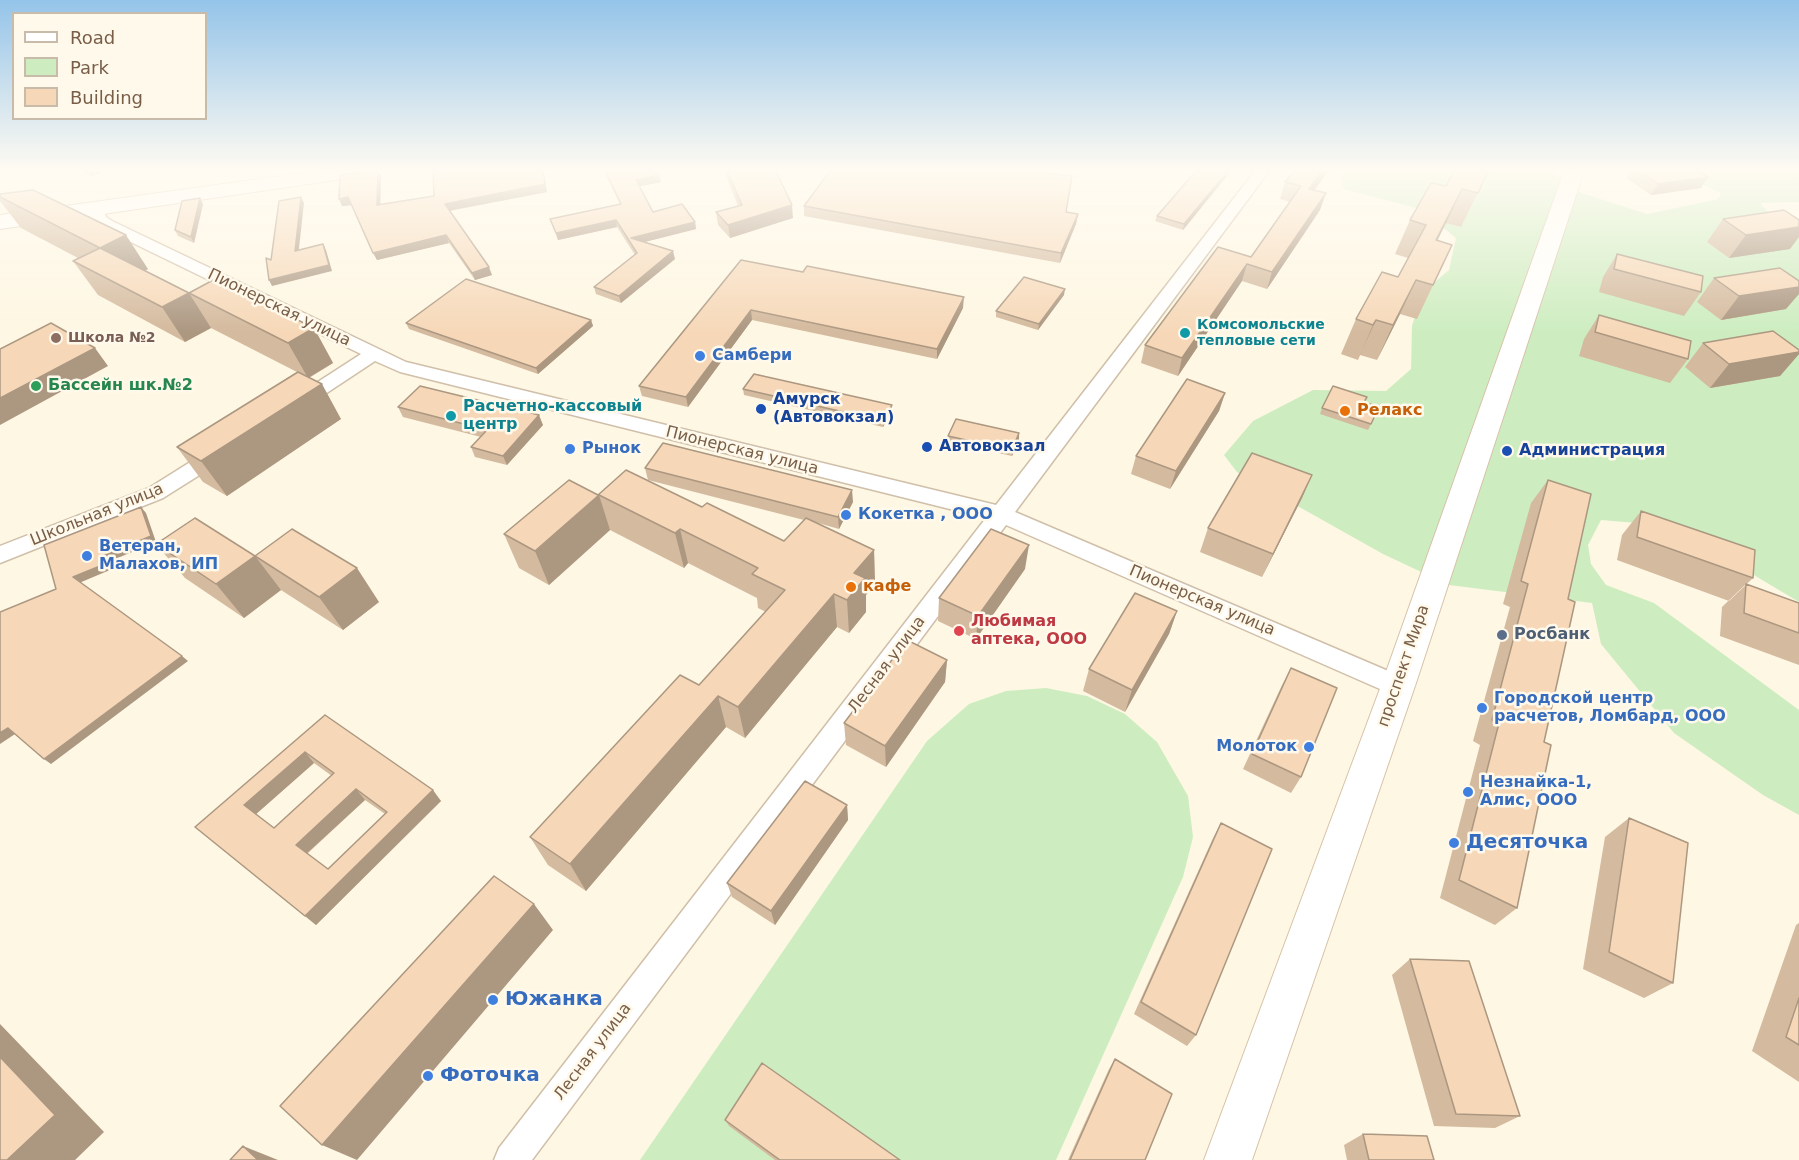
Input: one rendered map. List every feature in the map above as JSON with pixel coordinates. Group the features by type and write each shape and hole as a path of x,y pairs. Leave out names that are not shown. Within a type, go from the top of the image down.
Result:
{"street":[{"name":"Пионерская улица","path":"108,225 400,366 1001,514 1398,686"},
{"name":"Лесная улица","path":"511,1160 1221,225"},
{"name":"проспект Мира","path":"1228,1160 1398,686 1556,225"},
{"path":"284,412 374,354"},
{"name":"Школьная улица","path":"0,555 156,493 235,443"}],"green space":[{"path":"1440,225 1789,225 1799,231 1799,602 1717,553 1637,523 1601,520 1588,545 1591,564 1606,585 1654,603 1799,710 1799,815 1763,795 1674,733 1601,644 1592,603 1449,585 1383,554 1237,472 1224,455 1253,421 1313,390 1386,391 1411,369 1412,326 1422,293 1449,270 1456,238"},
{"path":"1046,688 1087,696 1125,714 1157,742 1188,796 1193,837 1183,877 1056,1160 640,1160 927,741 969,704 1006,691"}],"building":[{"path":"55,225 106,225 126,235 100,248"},
{"path":"176,225 194,225 191,237 175,230"},
{"path":"276,225 298,225 295,251 323,244 329,265 269,280 266,258 271,260"},
{"path":"361,225 460,225 489,267 472,273 446,235 373,253"},
{"path":"553,225 592,225 556,233"},
{"path":"619,225 682,225 631,238 673,251 619,296 594,287 637,253"},
{"path":"909,225 1073,225 1061,253"},
{"path":"1273,225 1304,225 1272,272 1247,264 1182,358 1145,345 1218,247 1251,257"},
{"path":"1426,225 1444,225 1436,240 1452,245 1433,285 1416,280 1393,325 1376,320 1373,325 1356,319 1382,272 1398,277"},
{"path":"1732,225 1799,225 1799,227 1746,235"},
{"path":"100,248 189,293 162,307 73,261"},
{"path":"1617,254 1703,276 1701,292 1614,269"},
{"path":"741,260 803,272 807,266 964,297 937,349 751,310 686,397 639,386"},
{"path":"1780,268 1799,281 1799,287 1739,296 1714,278"},
{"path":"1024,277 1065,289 1039,324 996,311"},
{"path":"215,279 314,328 288,343 189,293"},
{"path":"466,279 591,320 536,368 406,323"},
{"path":"1599,315 1691,341 1688,359 1595,332"},
{"path":"51,323 95,348 0,398 0,349"},
{"path":"1773,331 1799,352 1729,364 1703,343"},
{"path":"298,372 322,384 201,461 177,447"},
{"path":"754,374 892,405 883,421 743,389"},
{"path":"1187,379 1225,393 1176,471 1136,456"},
{"path":"420,386 539,415 503,456 471,447 487,430 398,407"},
{"name":"Релакс","path":"1333,386 1367,397 1364,402 1379,407 1371,424 1322,408"},
{"path":"956,419 1019,433 1012,450 948,436"},
{"path":"663,443 852,490 838,517 645,468"},
{"path":"1252,453 1312,475 1273,554 1208,528"},
{"path":"626,470 702,507 707,503 784,541 806,518 874,550 854,573 865,578 847,600 834,594 738,707 718,696 570,864 530,837 680,675 699,685 785,590 752,574 758,568 680,529 675,533 599,495 535,551 504,534 569,480 598,495"},
{"path":"1548,480 1591,494 1568,599 1575,602 1544,742 1551,745 1517,908 1459,880 1499,723 1492,720 1528,584 1521,581"},
{"path":"141,507 151,536 103,556 105,564 73,577 182,656 44,759 8,728 0,733 0,612 56,589 44,545"},
{"path":"1641,511 1755,550 1753,578 1637,537"},
{"path":"195,518 255,556 216,584 156,544"},
{"path":"292,529 357,568 319,597 255,556"},
{"path":"991,529 1029,545 978,616 939,598"},
{"path":"1746,584 1799,603 1799,633 1744,613"},
{"path":"1135,593 1177,611 1132,690 1089,669"},
{"path":"907,640 947,660 885,746 844,723"},
{"path":"1291,668 1337,688 1301,777 1252,754"},
{"path":"325,715 433,790 305,916 195,827","holes":["305,752 334,773 274,828 244,805","356,789 387,812 328,869 296,845"]},
{"path":"805,781 847,805 771,911 727,883"},
{"path":"1629,818 1688,843 1673,983 1609,952"},
{"path":"1221,823 1272,849 1196,1035 1141,1002"},
{"path":"494,876 534,904 322,1145 280,1106"},
{"path":"1410,959 1469,961 1520,1116 1456,1114"},
{"path":"1799,998 1799,1045 1786,1037"},
{"path":"0,1057 55,1115 7,1160 0,1160"},
{"path":"1115,1059 1172,1094 1145,1160 1070,1160"},
{"path":"762,1063 900,1160 780,1160 725,1120"},
{"path":"1363,1134 1427,1136 1434,1160 1369,1160"},
{"path":"243,1146 258,1160 230,1160"}],"place":[{"name":"Комсомольские тепловые сети","path":"1185,333"},
{"name":"Школа №2","path":"56,338"},
{"name":"Самбери","path":"700,356"},
{"name":"Бассейн шк.№2","path":"36,386"},
{"name":"Амурск (Автовокзал)","path":"761,409"},
{"name":"Релакс","path":"1345,411"},
{"name":"Расчетно-кассовый центр","path":"451,416"},
{"name":"Автовокзал","path":"927,447"},
{"name":"Рынок","path":"570,449"},
{"name":"Администрация","path":"1507,451"},
{"name":"Кокетка , ООО","path":"846,515"},
{"name":"Ветеран, Малахов, ИП","path":"87,556"},
{"name":"кафе","path":"851,587"},
{"name":"Любимая аптека, ООО","path":"959,631"},
{"name":"Росбанк","path":"1502,635"},
{"name":"Городской центр расчетов, Ломбард, ООО","path":"1482,708"},
{"name":"Молоток","path":"1309,747"},
{"name":"Незнайка-1, Алис, ООО","path":"1468,792"},
{"name":"Десяточка","path":"1454,843"},
{"name":"Южанка","path":"493,1000"},
{"name":"Фоточка","path":"428,1076"}]}
